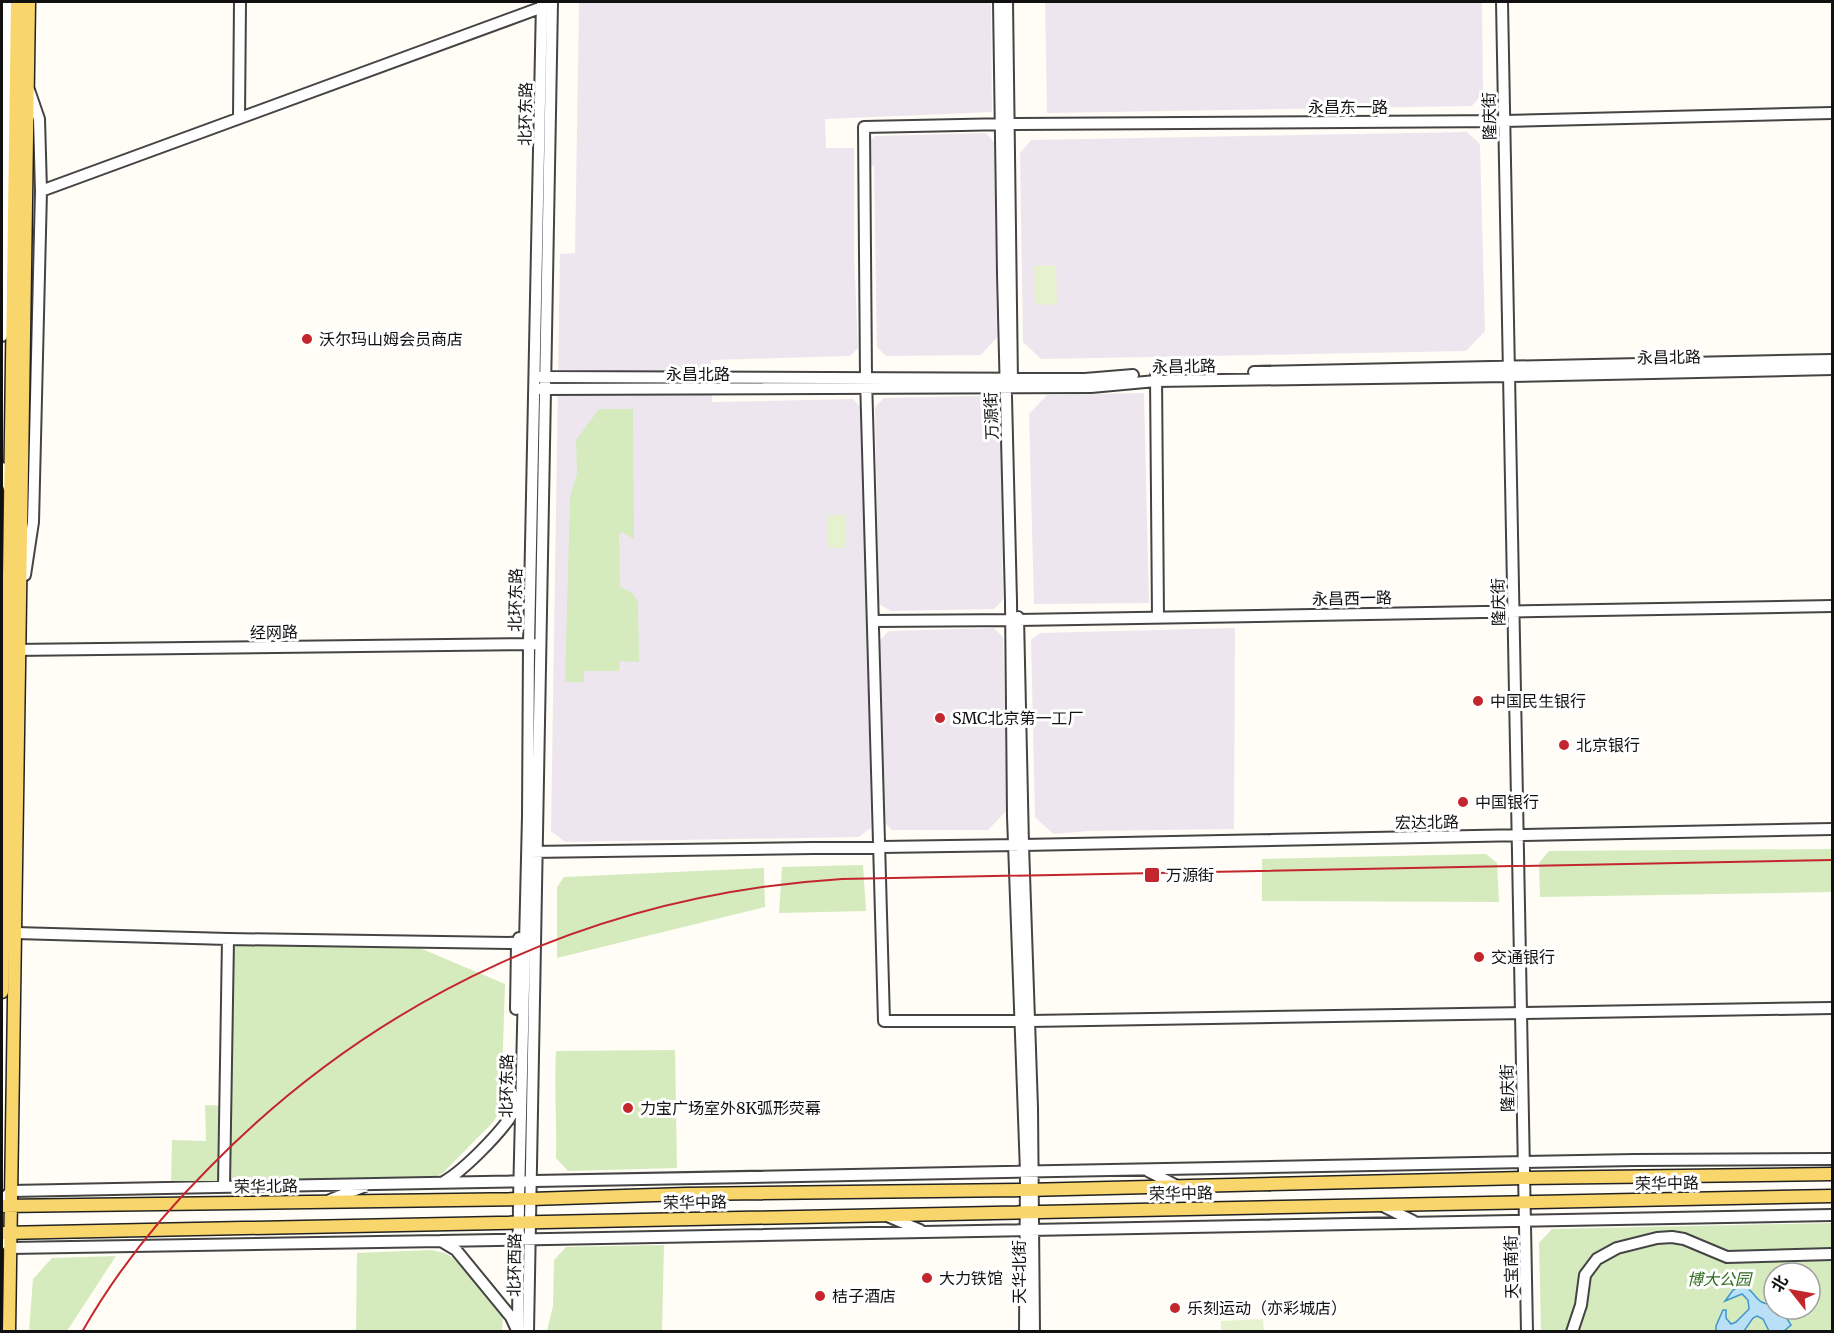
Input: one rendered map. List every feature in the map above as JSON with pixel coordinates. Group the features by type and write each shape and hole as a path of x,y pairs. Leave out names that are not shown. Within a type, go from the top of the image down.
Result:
{"main road":[{"path":"9,1332 10,1248 5,1234 5,1204 11,1191 16,933 15,649 10,492 17,2"},
{"path":"2,992 15,649 22,597 29,2"},
{"name":"荣华中路","path":"525,1200 686,1194 1030,1190 1524,1178 1833,1174"},
{"name":"荣华中路","path":"524,1222 1833,1196"},
{"name":"荣华北路","path":"5,1204 525,1200"},
{"path":"5,1234 524,1222"}],"street":[{"path":"2,336 8,2"},
{"path":"239,118 240,2"},
{"name":"万源街","path":"999,2 1005,124"},
{"name":"万源街","path":"1007,2 1005,124 1009,381 1018,845 1030,1190"},
{"name":"隆庆街","path":"1502,2 1524,1202"},
{"path":"41,191 547,3"},
{"name":"北环东路","path":"525,1200 531,1182 532,852 547,3"},
{"path":"22,597 33,522 41,191 39,119 29,90"},
{"name":"永昌东一路","path":"866,383 864,127 1504,121 1833,113"},
{"name":"永昌北路","path":"1509,372 1833,360"},
{"name":"永昌北路","path":"540,389 1009,381 1091,387 1156,377 1833,369"},
{"name":"永昌北路","path":"541,377 866,383"},
{"path":"1156,377 1158,617"},
{"path":"866,383 884,1021 1025,1021 1833,1008"},
{"path":"2,468 10,492"},
{"name":"永昌西一路","path":"873,621 1833,606"},
{"name":"经网路","path":"15,649 535,644"},
{"name":"宏达北路","path":"532,852 1833,829"},
{"name":"北环东路","path":"525,1200 519,1182 525,928 532,852"},
{"path":"442,1182 460,1172 509,1118 515,1107 517,943 525,928"},
{"path":"16,933 517,943"},
{"path":"224,1186 228,939"},
{"path":"11,1191 1635,1160 1833,1159"},
{"path":"1635,1160 1668,1176"},
{"path":"1147,1170 1177,1186"},
{"path":"654,1179 686,1194"},
{"path":"326,1202 371,1184"},
{"path":"129,1188 164,1204"},
{"name":"天华北街","path":"1025,1332 1030,1190"},
{"name":"北环西路","path":"525,1200 524,1239 528,1332"},
{"name":"天宝南街","path":"1524,1202 1527,1332"},
{"path":"1381,1205 1417,1223"},
{"path":"885,1215 924,1232"},
{"path":"10,1248 1833,1215"},
{"path":"334,1226 368,1241"},
{"name":"天华北街","path":"1029,1230 1034,1332"},
{"path":"1572,1332 1581,1305 1585,1275 1597,1259 1617,1248 1657,1238 1672,1237 1684,1239 1727,1257 1833,1254"},
{"name":"北环西路","path":"518,1332 524,1239"},
{"path":"441,1241 456,1250 512,1317 518,1332"}],"shaded area":[{"path":"579,2 991,2 992,112 825,119 826,148 854,148 854,253 858,348 850,356 711,360 712,402 853,399 862,409 871,828 859,837 565,842 551,831 560,254 575,253"},
{"path":"1045,2 1482,2 1483,93 1472,106 1047,113"},
{"path":"1467,132 1480,144 1485,331 1466,351 1041,359 1023,342 1020,153 1031,140"},
{"path":"986,133 994,142 997,337 981,355 886,356 877,347 874,166 871,166 871,140 875,136"},
{"path":"1144,393 1149,603 1034,604 1029,414 1047,395"},
{"path":"981,396 1000,415 1003,600 994,609 891,611 879,604 875,407 884,398"},
{"name":"SMC北京第一工厂","path":"994,628 1003,637 1007,810 988,830 892,830 884,822 880,640 889,631"},
{"path":"1235,628 1234,829 1089,831 1053,834 1035,817 1031,640 1040,633"}],"green space":[{"path":"1056,265 1057,304 1035,305 1034,266"},
{"path":"599,409 633,409 634,539 622,532 619,535 620,586 633,594 638,602 639,662 620,661 619,671 584,671 584,682 565,682 570,498 577,473 576,440"},
{"path":"828,515 845,515 845,548 828,548"},
{"path":"1832,849 1832,892 1540,897 1539,863 1549,851"},
{"path":"1486,854 1497,863 1499,902 1262,901 1262,859"},
{"path":"863,865 866,911 779,913 782,867"},
{"path":"764,868 765,907 557,958 557,887 564,877"},
{"path":"408,943 505,984 501,1108 494,1121 443,1173 434,1177 171,1182 172,1140 206,1141 205,1105 231,1106 232,951 237,945"},
{"path":"675,1050 677,1168 568,1171 556,1158 556,1051"},
{"name":"博大公园","path":"1832,1223 1832,1331 1541,1331 1539,1243 1552,1229"},
{"path":"664,1245 662,1331 547,1331 553,1306 554,1260 566,1247"},
{"path":"431,1250 445,1253 453,1258 500,1309 503,1314 502,1331 356,1332 357,1253"},
{"path":"116,1256 67,1331 29,1331 33,1279 52,1258"},
{"path":"1263,1319 1264,1331 1221,1331 1221,1321"}],"water":[{"path":"1741,1285 1762,1302 1762,1318 1757,1316 1753,1318 1744,1331 1716,1331 1723,1310 1726,1310 1726,1318 1731,1324 1749,1309 1748,1300 1742,1294 1725,1301 1733,1290"},
{"path":"1764,1321 1788,1321 1791,1325 1784,1331 1769,1331"}],"railway":[{"path":"82,1332 124,1266 191,1186 275,1106 346,1052 420,1004 499,964 580,931 665,906 752,889 842,879 1832,860"}],"place":[{"name":"沃尔玛山姆会员商店","path":"307,339"},
{"name":"中国民生银行","path":"1478,701"},
{"name":"SMC北京第一工厂","path":"940,718"},
{"name":"北京银行","path":"1564,745"},
{"name":"中国银行","path":"1463,802"},
{"name":"万源街","path":"1152,875"},
{"name":"交通银行","path":"1479,957"},
{"name":"力宝广场室外8K弧形荧幕","path":"628,1108"},
{"name":"大力铁馆","path":"927,1278"},
{"name":"桔子酒店","path":"820,1296"},
{"name":"乐刻运动（亦彩城店）","path":"1175,1308"}]}
